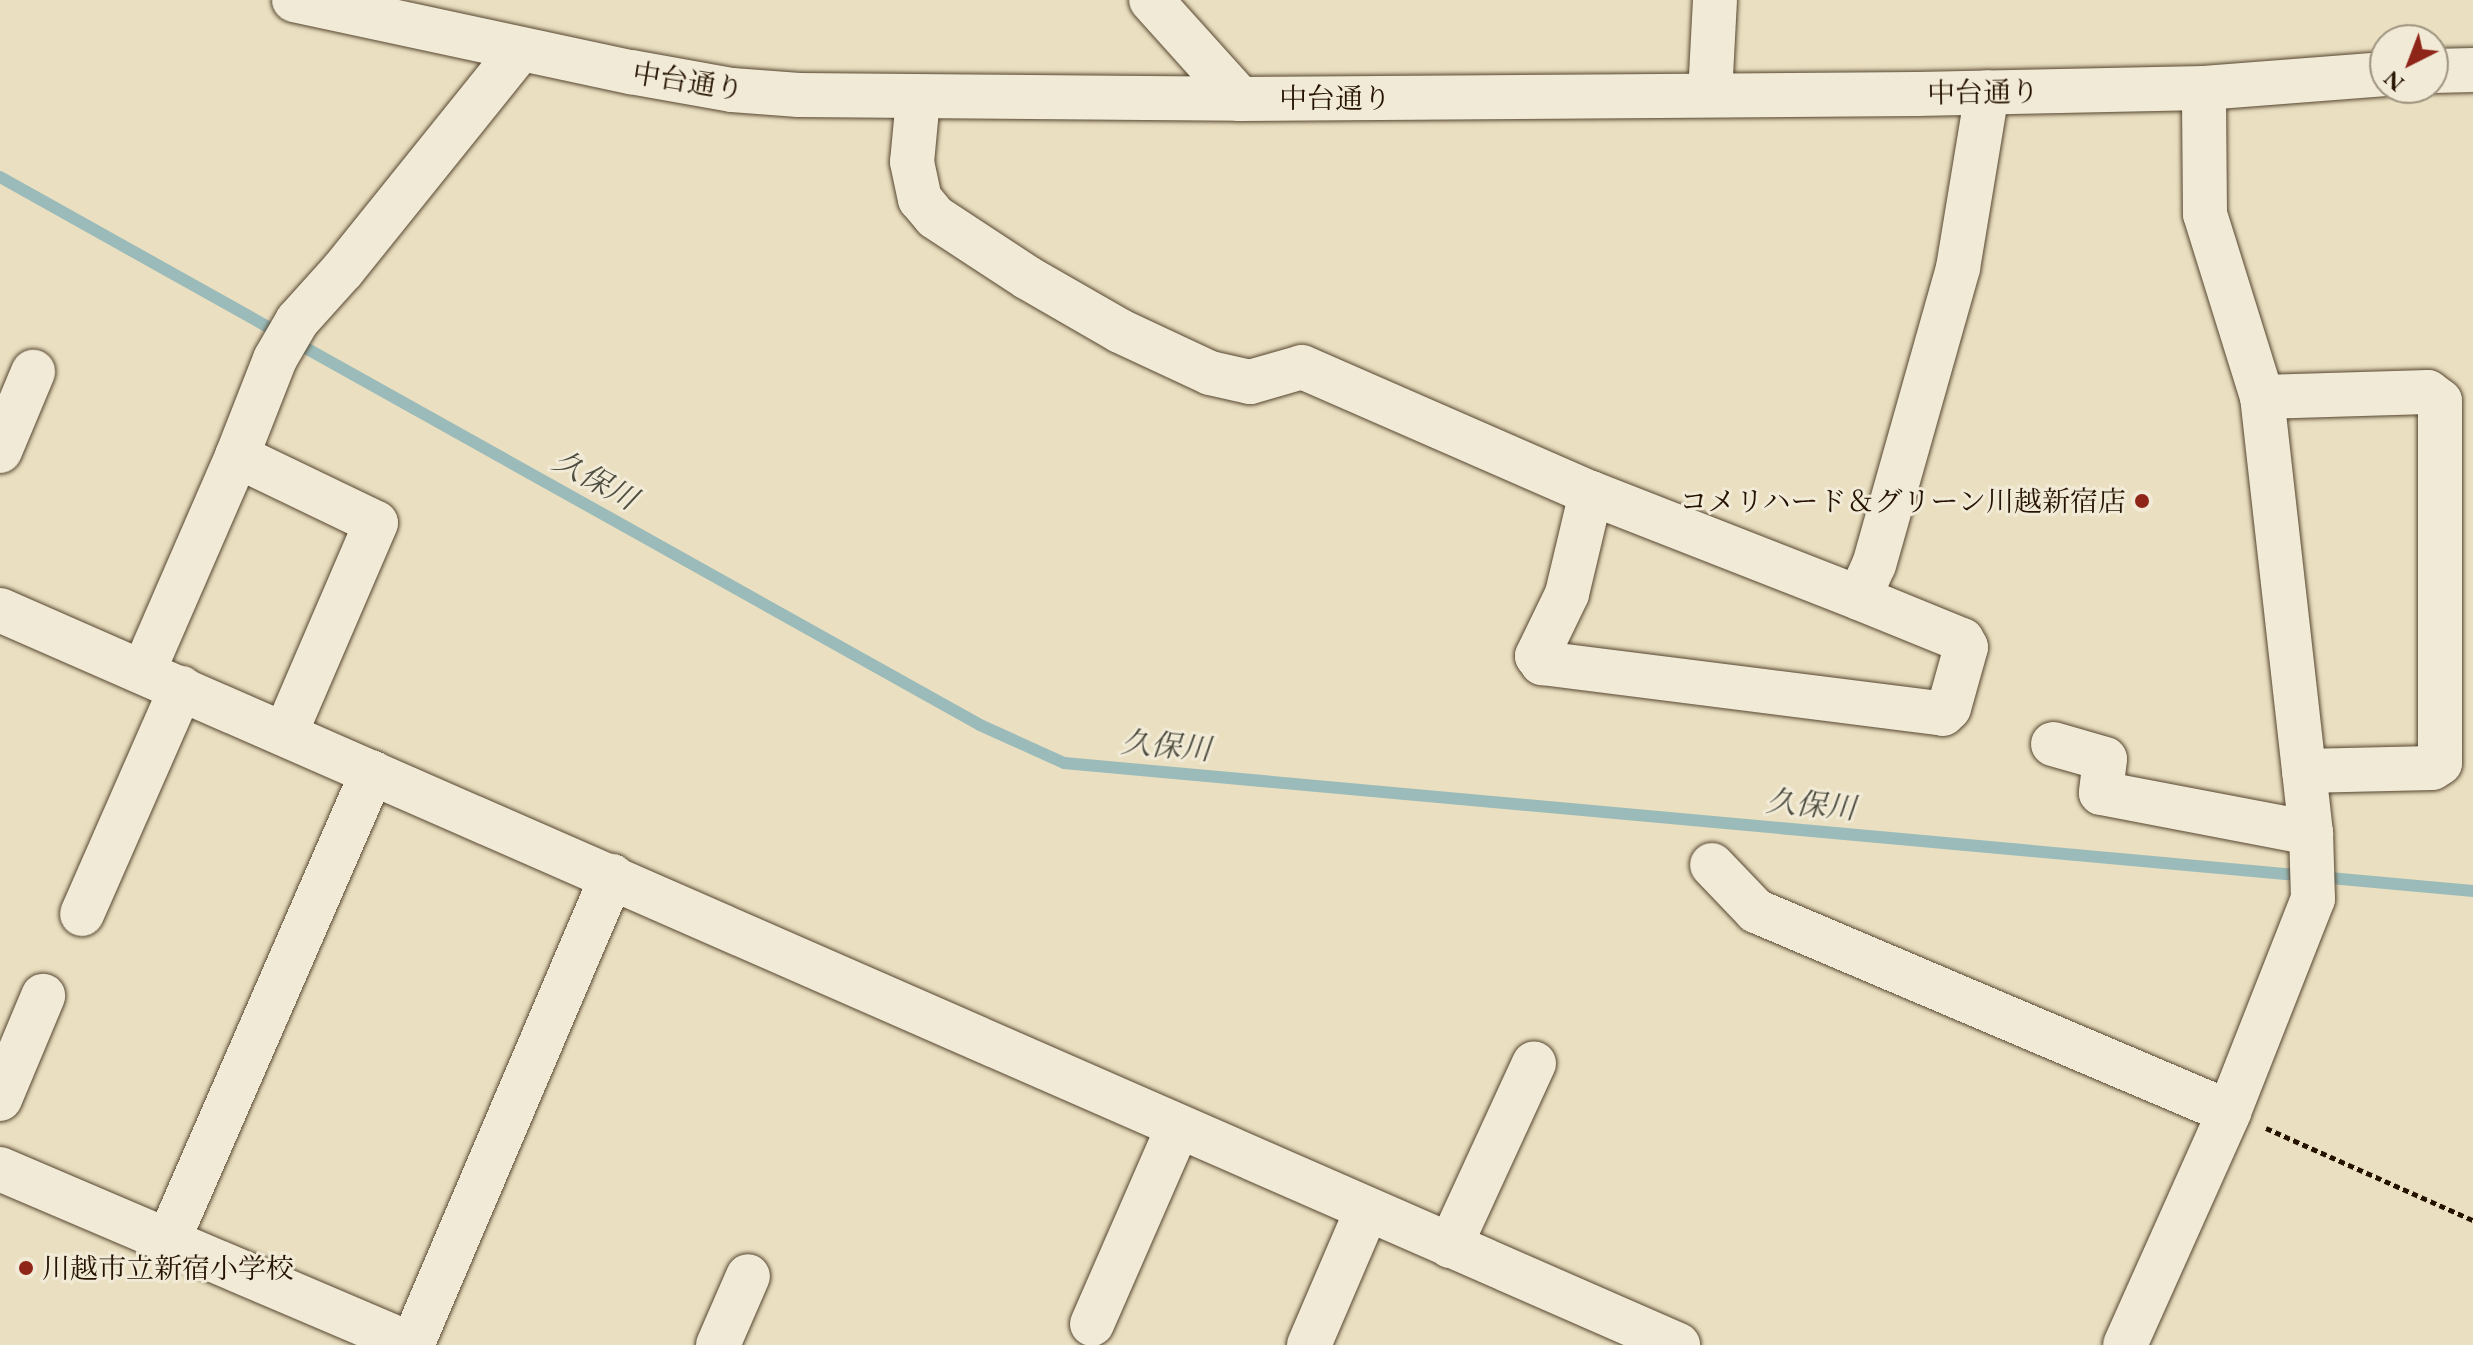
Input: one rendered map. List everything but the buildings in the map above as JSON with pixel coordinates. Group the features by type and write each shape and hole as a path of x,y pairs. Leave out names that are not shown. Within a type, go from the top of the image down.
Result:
{"street":[{"name":"中台通り","path":"294,0 393,11 520,50 732,90 918,99 1987,92 2204,88 2369,75"},
{"path":"1151,0 1240,99"},
{"path":"1710,95 1715,0"},
{"path":"82,914 237,456 275,359 297,321 343,270 520,50"},
{"path":"2449,71 2473,70"},
{"path":"2125,1345 2229,1112 2312,864 2262,397 2205,214 2204,88"},
{"path":"1859,598 1874,565 1958,268 1987,92"},
{"path":"918,99 912,162 920,199 935,217 1028,278 1120,331 1210,373 1250,382 1302,367 1591,493 1962,640 1966,647 1949,708 1943,714 1542,663 1537,656 1567,594 1591,493"},
{"path":"0,451 33,372"},
{"path":"2262,397 2428,392 2440,401 2440,763 2432,768 2304,771"},
{"path":"237,456 376,523 285,734"},
{"path":"0,610 1678,1345"},
{"path":"2053,744 2105,759 2101,793 2312,864"},
{"path":"168,1241 372,773"},
{"path":"1712,865 1756,911 2229,1112"},
{"path":"0,1169 412,1345 612,876"},
{"path":"0,1099 43,996"},
{"path":"1450,1246 1534,1063"},
{"path":"1092,1324 1178,1127"},
{"path":"1309,1345 1367,1210"},
{"path":"718,1345 748,1276"}],"path":[{"path":"2229,1112 2473,1220"}],"waterway":[{"name":"久保川","path":"0,177 980,725 1064,763 2473,891"}],"place":[{"name":"コメリハード＆グリーン川越新宿店","path":"2142,501"},
{"name":"川越市立新宿小学校","path":"26,1268"}]}
